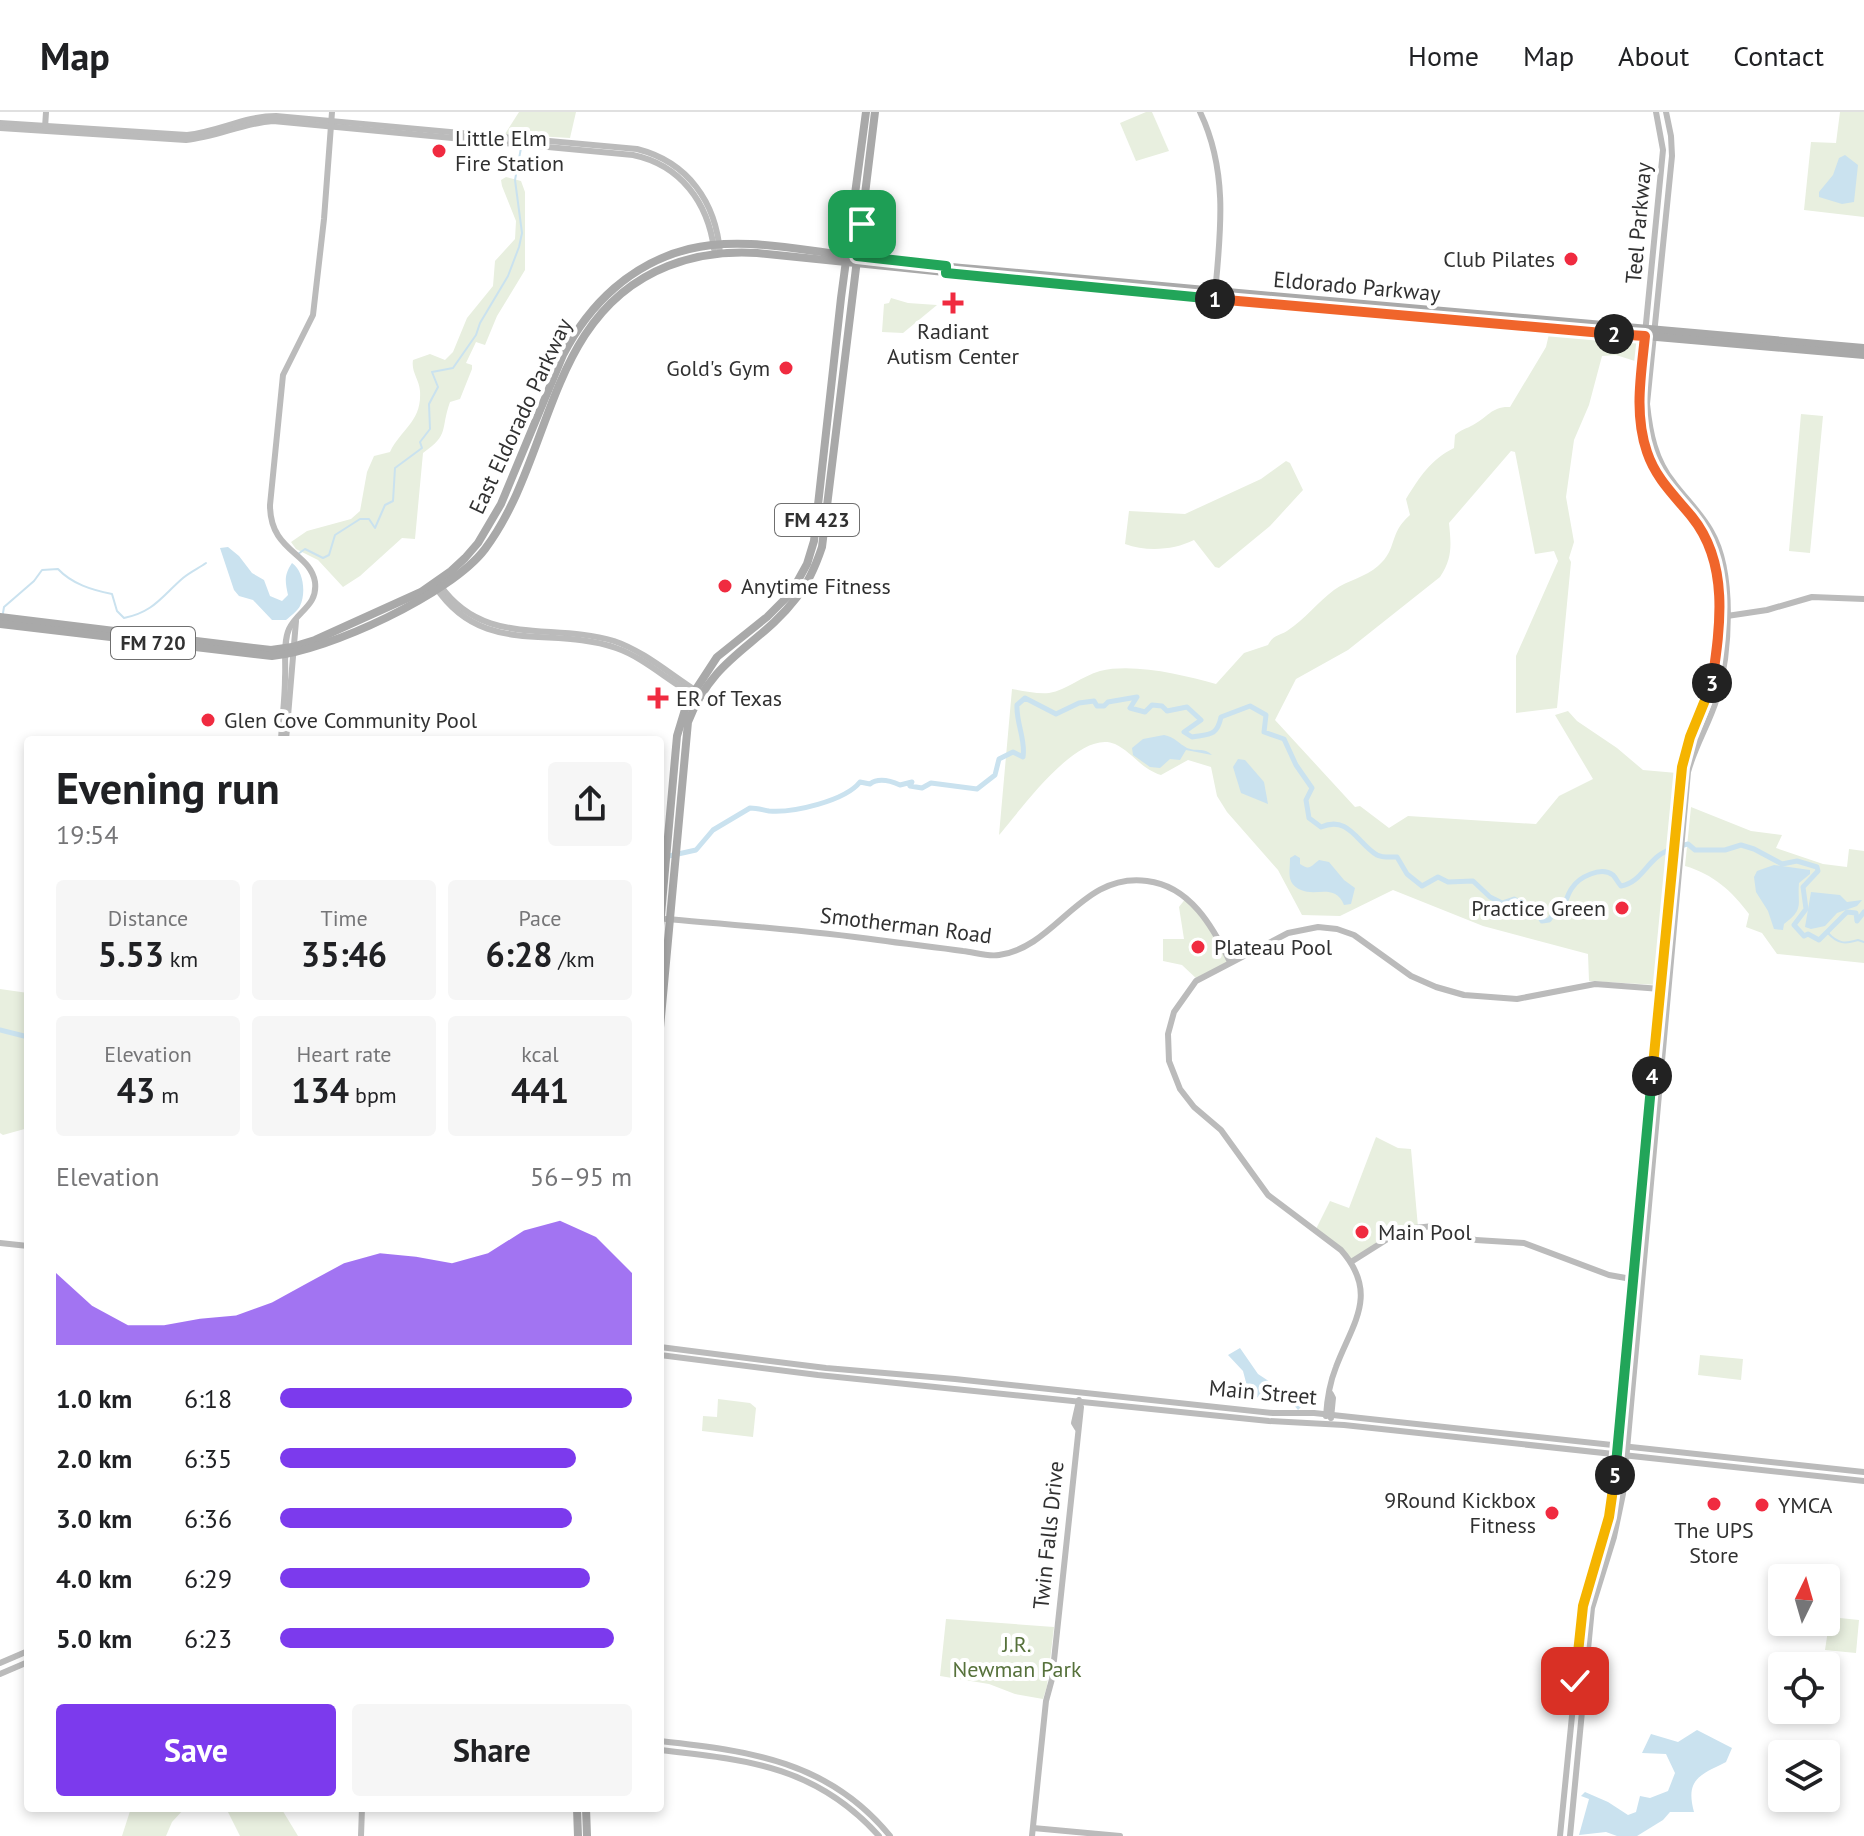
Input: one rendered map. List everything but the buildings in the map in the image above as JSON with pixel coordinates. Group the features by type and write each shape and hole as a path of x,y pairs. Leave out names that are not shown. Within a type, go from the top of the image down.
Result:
{"main road":[{"path":"45,128 46,112"},
{"path":"284,736 289,651 296,621 313,599 315,584 305,563 278,537 270,505 283,375 313,315 332,112"},
{"name":"FM 423","path":"866,112 867,148"},
{"name":"FM 423","path":"664,955 677,794 686,731 696,694 717,657 769,620 791,593 810,556 830,444 867,148 875,112"},
{"path":"1200,112 1215,153 1221,198 1222,228 1215,295"},
{"name":"Teel Parkway","path":"1656,112 1663,150 1644,396 1639,413 1644,444 1658,477 1702,517 1720,548 1728,587 1721,681 1713,710 1692,755 1682,806"},
{"name":"Teel Parkway","path":"1649,333 1661,267 1672,156 1666,112"},
{"path":"0,126 187,135 258,116 642,157 676,173 698,197 717,249"},
{"name":"East Eldorado Parkway","path":"0,617 16,622 289,651 393,609 438,586 479,556 500,526 580,341 600,312 624,290 653,272 717,249 852,259"},
{"name":"Eldorado Parkway","path":"852,259 1864,355"},
{"path":"1652,265 1661,267"},
{"name":"Eldorado Parkway","path":"1649,333 1864,348"},
{"name":"Teel Parkway","path":"1570,1836 1592,1608 1620,1513 1625,1456 1622,1446 1632,1342 1642,1281 1686,750 1713,680 1719,613 1718,575 1709,544 1663,467 1653,441 1644,396"},
{"path":"1644,444 1653,441"},
{"path":"438,586 463,616 490,630 511,635 610,640 631,648 696,694"},
{"path":"1719,613 1747,613 1812,597 1864,599"},
{"name":"East Eldorado Parkway","path":"0,624 16,622"},
{"name":"Teel Parkway","path":"1632,1342 1633,1279 1677,859"},
{"name":"Smotherman Road","path":"666,918 816,932 997,955 1033,943 1080,901 1098,891 1122,882 1144,880 1171,888 1186,898 1214,930 1230,962"},
{"path":"1328,1419 1334,1372 1356,1326 1359,1286 1351,1262 1336,1246 1263,1190 1221,1130 1194,1107 1180,1089 1173,1074 1168,1043 1174,1012 1196,981 1288,933 1318,927 1354,935 1411,976 1464,995 1517,999 1595,984 1661,989"},
{"path":"1351,1262 1397,1233 1433,1226 1476,1240 1524,1243 1609,1275 1642,1281"},
{"path":"0,1243 24,1246"},
{"name":"Main Street","path":"664,1348 792,1368"},
{"name":"Main Street","path":"664,1355 1080,1396 1269,1421 1328,1419 1494,1433 1864,1472"},
{"name":"Twin Falls Drive","path":"1032,1832 1046,1701 1052,1679 1077,1428 1074,1423 1080,1396"},
{"name":"Main Street","path":"1328,1419 1493,1442 1864,1481"},
{"path":"1493,1442 1494,1433"},
{"path":"1549,1448 1550,1439"},
{"name":"Teel Parkway","path":"1560,1836 1583,1606 1610,1511 1617,1455 1622,1446"},
{"path":"1684,1462 1685,1453"},
{"path":"1610,1511 1620,1513"},
{"path":"1599,1555 1608,1557"},
{"path":"0,1663 24,1653"},
{"path":"0,1674 24,1664"},
{"path":"1575,1681 1585,1682"},
{"path":"664,1741 749,1752 804,1770 849,1796 890,1836"},
{"path":"671,1752 672,1742"},
{"path":"664,1751 745,1760 799,1777 842,1802 879,1836"},
{"path":"1566,1780 1575,1781"},
{"path":"361,1836 362,1812"},
{"path":"1032,1832 1120,1836"}],"green space":[{"path":"519,112 576,112 570,138 505,134"},
{"path":"1152,112 1169,151 1136,161 1120,123"},
{"path":"1840,112 1864,112 1864,217 1804,210 1811,142 1836,143"},
{"path":"506,177 521,181 525,192 525,270 497,316 485,345 476,342 466,363 472,365 472,369 460,399 450,402 441,436 423,453 415,539 402,538 343,587 318,560 296,549 291,542 307,531 351,519 360,511 367,472 374,456 390,452 418,410 420,391 413,360 430,354 445,360 453,352 467,318 493,286 495,261 515,239 516,221 501,180"},
{"path":"891,298 937,305 903,333 882,332 884,304 889,303"},
{"path":"1549,334 1640,342 1638,362 1616,355 1602,356 1589,405 1574,440 1566,497 1574,542 1569,558 1557,708 1516,713 1516,656 1558,561 1554,551 1535,554 1515,452 1511,451 1449,523 1449,557 1440,577 1348,650 1296,679 1275,720 1355,807 1360,806 1389,828 1408,816 1536,824 1559,796 1593,779 1555,715 1568,711 1643,770 1677,773 1658,985 1589,981 1588,954 1483,926 1393,890 1340,916 1302,915 1278,870 1227,812 1217,796 1211,767 1188,760 1161,775 1115,744 1100,742 1084,748 1051,774 999,835 1012,689 1049,693 1100,671 1128,668 1216,684 1244,653 1268,645 1334,590 1368,573 1384,560 1403,522 1410,515 1406,499 1421,477 1432,463 1454,448 1457,433 1494,410 1510,407 1546,347"},
{"path":"1801,414 1823,416 1810,553 1789,551"},
{"path":"1286,461 1290,463 1303,490 1270,526 1219,568 1194,540 1160,549 1125,544 1129,511 1185,514 1261,479"},
{"path":"1691,807 1751,831 1782,835 1776,848 1823,864 1847,867 1849,849 1864,851 1864,963 1777,954 1762,933 1746,927 1749,914 1729,891 1713,879 1685,866"},
{"path":"1186,898 1200,912 1230,962 1198,980 1182,965 1163,961 1163,939 1184,939 1179,907"},
{"path":"0,989 24,992 24,1129 3,1135 0,1133"},
{"path":"1376,1137 1398,1148 1411,1149 1418,1227 1406,1230 1351,1262 1315,1231 1330,1201 1349,1208"},
{"path":"1700,1355 1743,1359 1741,1380 1698,1375"},
{"path":"718,1399 750,1403 756,1408 753,1437 702,1431 703,1416 717,1417"},
{"path":"1840,1618 1859,1620 1856,1653 1825,1650 1827,1636 1840,1636"},
{"name":"J.R. Newman Park","path":"946,1619 1054,1627 1043,1699 1015,1694 989,1684 940,1676"},
{"path":"130,1812 181,1812 172,1822 166,1836 122,1836"},
{"path":"228,1812 283,1812 298,1836 240,1836"}],"water":[{"path":"1845,155 1858,165 1854,202 1842,204 1819,197 1819,192 1833,175 1839,158"},
{"path":"228,547 252,573 264,580 270,596 282,601 288,595 286,582 292,563 301,577 303,589 302,601 296,611 286,620 272,620 253,600 239,596 234,590 220,548"},
{"path":"1164,735 1187,748 1212,755 1186,750 1180,760 1170,759 1160,768 1150,767 1133,755 1132,748 1143,739"},
{"path":"1238,759 1245,760 1264,782 1268,804 1241,793 1233,767"},
{"path":"1295,855 1306,867 1319,860 1329,862 1355,888 1351,904 1344,905 1336,894 1330,892 1307,892 1296,887 1290,873 1290,858"},
{"path":"1774,865 1810,870 1810,874 1799,883 1797,910 1784,924 1783,930 1774,929 1768,911 1756,892 1754,877 1757,871"},
{"path":"1811,892 1840,895 1847,902 1862,900 1857,906 1837,913 1825,926 1811,929 1805,927"},
{"path":"1240,1348 1258,1374 1304,1404 1298,1410 1292,1403 1255,1397 1247,1386 1243,1371 1228,1355"},
{"path":"1697,1730 1732,1748 1726,1762 1702,1775 1693,1785 1694,1812 1670,1812 1637,1836 1617,1836 1606,1832 1579,1835 1589,1799 1581,1796 1585,1792 1628,1815 1636,1812 1640,1796 1650,1798 1668,1791 1675,1773 1666,1754 1642,1753 1651,1734 1678,1742"}],"waterway":[{"path":"298,554 305,549 323,558 329,555 335,535 360,519 369,519 375,528 385,505 393,501 395,468 422,448 420,442 430,429 429,404 438,387 432,372 453,368 476,335 508,276 519,247 522,233 515,180 521,148"},
{"path":"3,613 4,607 42,570 58,569 83,586 112,594 117,611 124,618 143,612 206,563"},
{"path":"664,857 696,850 713,830 750,808 769,811 804,808 843,795 860,782 870,784 885,780 900,785 912,782 910,786 922,788 931,783 977,789 995,775 999,759 1013,752 1023,757 1017,705 1025,698 1056,714 1079,703 1094,701 1097,706 1104,706 1108,702 1137,697 1130,708 1145,712 1152,705 1162,706 1167,711 1187,707 1201,720 1184,732 1192,737 1212,733 1221,717 1250,706 1266,715 1264,732 1284,739 1296,765 1312,788 1306,800 1309,818 1321,827 1331,824 1346,827 1377,855 1397,857 1407,874 1422,886 1438,877 1448,882 1473,881 1490,897 1502,903 1514,899 1526,905 1542,921 1549,920 1563,906 1575,884 1591,874 1608,873 1621,886 1636,878 1660,855 1675,848 1688,844 1695,850 1725,850 1741,845 1782,864 1797,861 1817,867 1818,871 1803,887 1806,909 1794,925 1804,936 1808,934 1819,940 1847,912 1856,913 1857,921 1864,912"},
{"path":"1828,933 1842,942 1864,942"},
{"path":"0,1030 24,1036"}],"place":[{"name":"Little Elm Fire Station","path":"439,151"},
{"name":"Club Pilates","path":"1571,259"},
{"name":"Radiant Autism Center","path":"953,303"},
{"name":"Gold's Gym","path":"786,368"},
{"name":"Anytime Fitness","path":"725,586"},
{"name":"ER of Texas","path":"658,698"},
{"name":"Glen Cove Community Pool","path":"208,720"},
{"name":"Practice Green","path":"1622,908"},
{"name":"Plateau Pool","path":"1198,947"},
{"name":"Main Pool","path":"1362,1232"},
{"name":"The UPS Store","path":"1714,1504"},
{"name":"YMCA","path":"1762,1505"},
{"name":"9Round Kickbox Fitness","path":"1552,1513"}],"route":[{"path":"862,224 857,256 946,266 946,273 1645,336 1639,413 1647,454 1658,477 1707,538 1718,575 1720,598 1712,685 1690,737 1682,767 1614,1490 1606,1531 1583,1606 1575,1681"}]}
